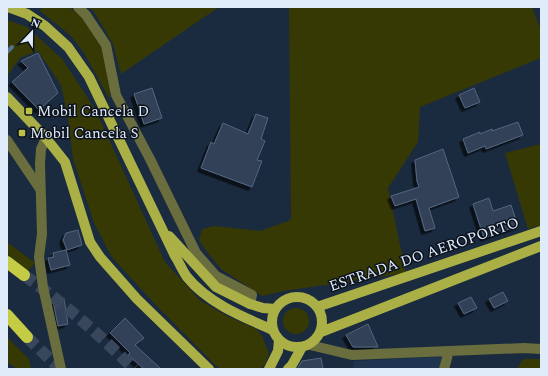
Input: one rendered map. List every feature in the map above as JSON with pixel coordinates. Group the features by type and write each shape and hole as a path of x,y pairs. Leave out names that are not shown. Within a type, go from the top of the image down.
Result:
{"highway":[{"path":"7,262 24,274"},
{"path":"7,315 27,336"}],"main road":[{"path":"8,7 28,11 68,47 89,77 175,256 188,277 206,296 273,330"},
{"path":"7,96 46,138 65,162 90,242 100,257 137,299 209,369"},
{"path":"163,230 216,286 250,304 263,308 275,309"},
{"name":"ESTRADA DO AEROPORTO","path":"317,306 541,231"},
{"name":"ESTRADA DO AEROPORTO","path":"321,332 541,246"},
{"path":"288,369 306,346 316,340 321,332 323,324 322,316 317,306 312,302 305,298 288,298 275,309 272,317 273,330 279,340 290,346 306,346"},
{"path":"270,369 278,351 279,340"}],"street":[{"path":"78,7 86,15 106,45 116,95 150,159 196,253 216,276 252,296 250,304"},
{"path":"46,138 41,149 40,189 42,234 39,256 43,287 60,369"},
{"path":"7,140 40,189"},
{"path":"306,346 352,355 524,348 541,349"},
{"path":"444,369 449,351"}],"shaded area":[{"path":"44,7 69,7 82,17 103,49 110,83 110,100 84,53 71,36 39,10"},
{"path":"85,7 219,7 121,74 113,44 93,10"},
{"path":"289,7 532,7 541,30 541,58 420,107 418,142 388,188 406,273 284,291 262,296 221,269 199,240 202,229 215,226 260,231 291,220"},
{"path":"7,20 27,27 63,60 95,109 165,262 201,301 227,316 256,329 262,336 269,353 265,365 259,369 221,369 215,365 152,301 111,256 94,223 73,159 67,112 61,85 38,51 20,58 7,76"},
{"path":"541,144 541,225 528,229 505,153"},
{"path":"7,242 35,263 28,271 7,254"},
{"path":"296,308 305,312 309,321 305,330 296,334 287,330 283,321 287,312"},
{"path":"7,337 29,359 31,369 17,369 7,362"},
{"path":"452,356 449,369 353,369 354,361"},
{"path":"523,359 541,359 541,369 517,369"}],"building":[{"path":"38,53 58,93 39,110 12,82 28,68 21,61"},
{"path":"152,88 162,118 144,124 134,94"},
{"path":"474,88 480,102 465,108 459,95"},
{"path":"256,114 268,118 261,139 265,141 257,160 262,161 252,187 201,168 211,142 214,144 223,123 248,134"},
{"path":"518,122 523,135 486,149 485,146 468,153 463,139 480,132 480,134 492,129 492,131"},
{"path":"443,149 459,197 429,208 435,228 425,231 416,199 395,206 391,196 419,187 415,160"},
{"path":"489,198 493,211 511,205 518,226 484,238 473,204"},
{"path":"78,230 82,245 67,250 63,240 66,233"},
{"path":"66,250 70,265 51,270 48,258 54,257 53,253"},
{"path":"503,292 508,301 494,308 489,299"},
{"path":"471,297 477,308 464,314 458,303"},
{"path":"64,299 68,324 58,326 53,300"},
{"path":"125,318 144,338 135,345 161,369 144,369 128,355 130,353 110,333"},
{"path":"368,324 378,347 353,347 346,335"},
{"path":"321,358 323,369 297,369 302,361"}],"waterway":[{"path":"7,52 12,47"}],"tunnel":[{"path":"24,275 81,320 134,369"},
{"path":"27,337 60,369"}],"place":[{"name":"Mobil Cancela D","path":"29,111"},
{"name":"Mobil Cancela S","path":"22,133"}]}
